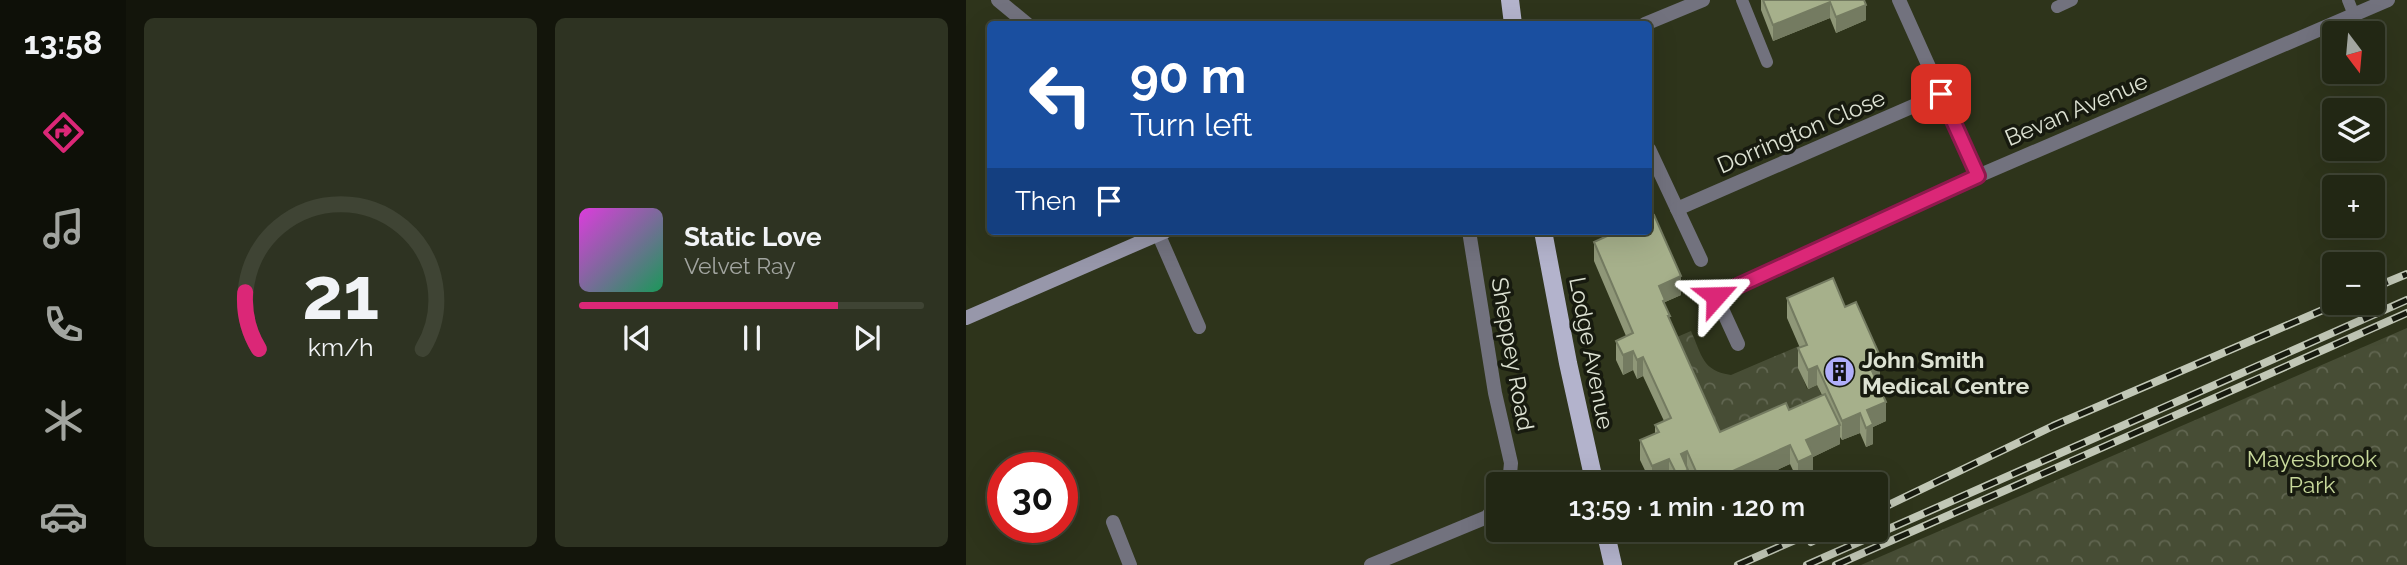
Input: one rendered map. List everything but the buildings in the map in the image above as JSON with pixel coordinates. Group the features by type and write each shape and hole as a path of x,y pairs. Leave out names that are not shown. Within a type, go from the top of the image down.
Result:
{"main road":[{"path":"1510,0 1513,21"},
{"name":"Lodge Avenue","path":"1545,235 1568,363 1592,472"},
{"path":"1608,542 1613,565"}],"street":[{"path":"998,0 1023,21"},
{"path":"1652,21 1703,0"},
{"path":"1899,0 1978,176"},
{"name":"Bevan Avenue","path":"1738,344 1716,296 1978,176 2388,0"},
{"name":"Dorrington Close","path":"1678,209 1941,94"},
{"path":"1652,155 1702,261"},
{"path":"966,318 1154,235"},
{"path":"1162,235 1199,327"},
{"name":"Sheppey Road","path":"1470,235 1495,393 1511,463 1510,472"},
{"path":"1371,565 1486,517"},
{"path":"1113,522 1130,565"}],"lane":[{"path":"1742,0 1768,62"},
{"path":"2057,7 2072,0"},
{"path":"2348,0 2354,15"}],"green space":[{"name":"Mayesbrook Park","path":"2407,328 2407,565 1861,565"},
{"path":"1691,331 1709,366 1731,375 1799,346 1807,364 1799,368 1807,389 1817,385 1829,412 1720,452 1670,340"}],"railway":[{"path":"2385,283 2407,274"},
{"path":"1807,565 2407,300"},
{"path":"1888,505 2053,426 2322,310"},
{"path":"1836,565 2407,313"},
{"path":"1738,565 1791,542"}],"place":[{"name":"John Smith Medical Centre","path":"1839,372"}],"route":[{"path":"1716,296 1978,176 1941,94"}]}
